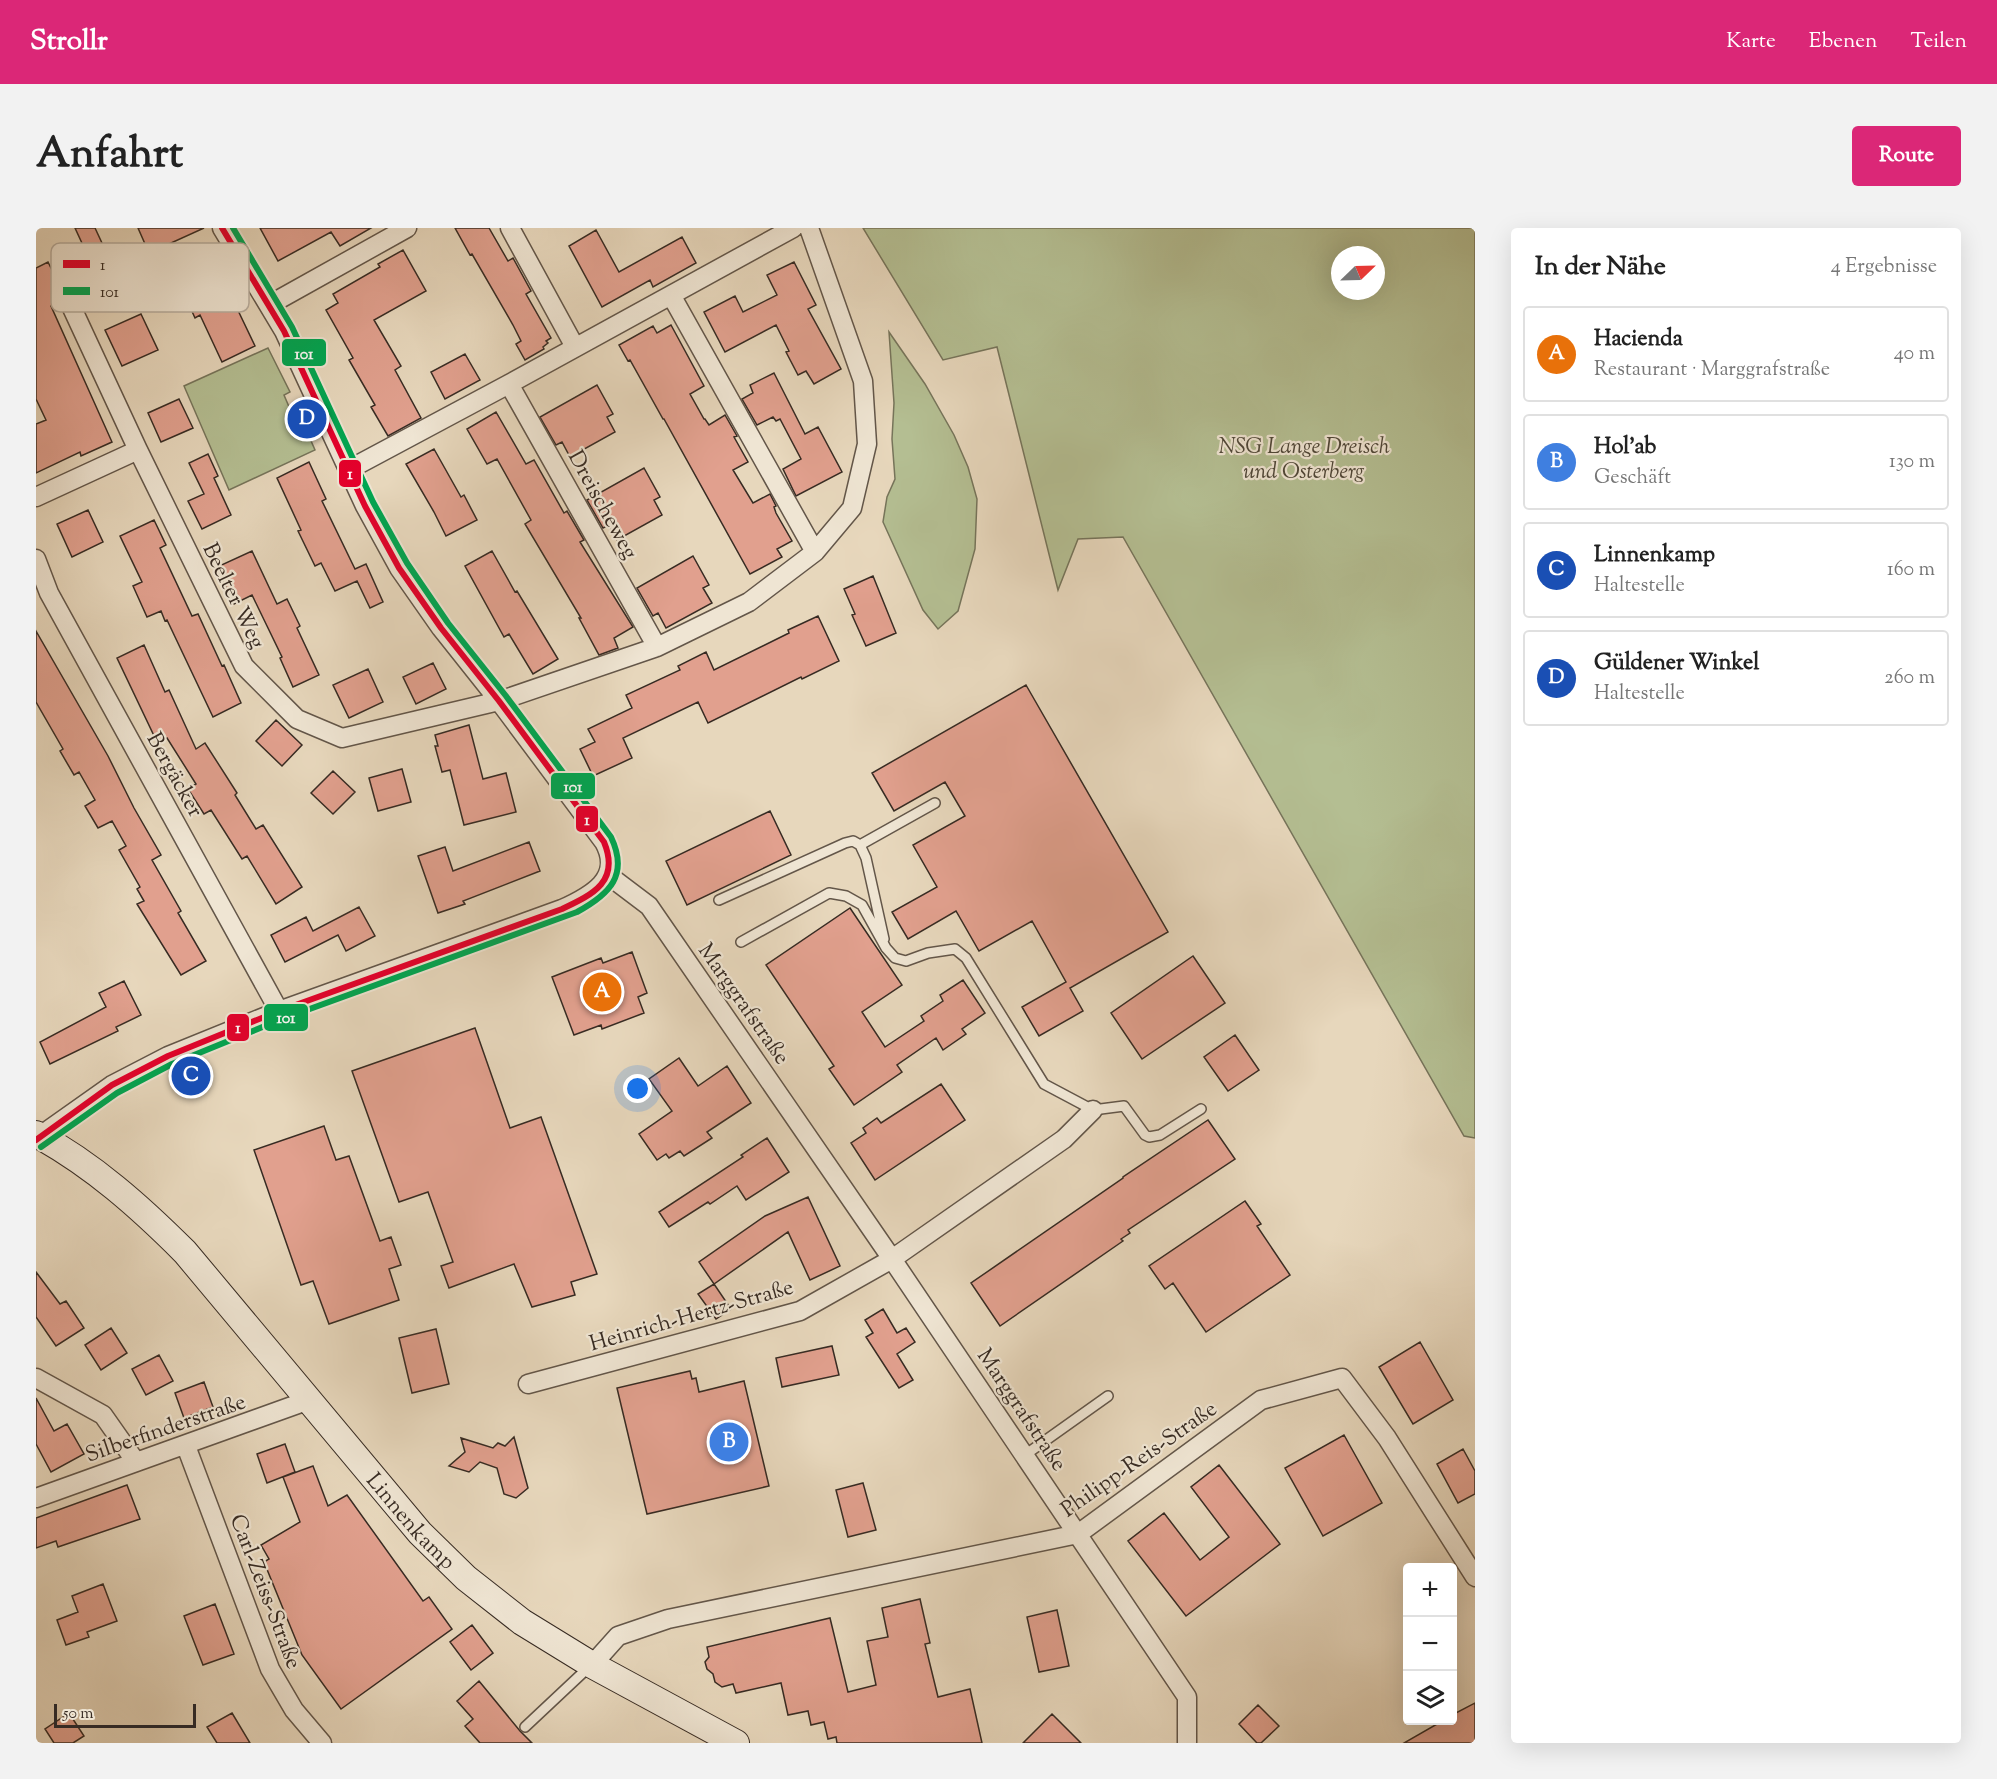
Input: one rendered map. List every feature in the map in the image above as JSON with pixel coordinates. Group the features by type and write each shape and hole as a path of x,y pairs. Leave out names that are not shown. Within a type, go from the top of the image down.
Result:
{"main road":[{"name":"Linnenkamp","path":"37,1137 93,1169 185,1252 420,1533 466,1578 522,1622 592,1665 736,1743"}],"street":[{"path":"222,228 231,243"},
{"path":"269,305 408,228"},
{"path":"510,228 575,347"},
{"path":"348,470 510,384 793,228"},
{"name":"Beelter Weg","path":"74,312 138,450 244,666 297,719 342,738 499,701 657,647 749,602 815,552 852,508 867,444 863,381 809,228"},
{"path":"37,1137 112,1085 168,1056 279,1011 562,909 592,894 608,875 610,858 604,842 499,701 441,628 399,568 369,514 294,351 249,272"},
{"path":"671,295 815,552"},
{"name":"Dreischeweg","path":"510,384 657,647"},
{"path":"36,497 138,450"},
{"name":"Bergäcker","path":"36,559 42,596 279,1011"},
{"name":"Marggrafstraße","path":"608,875 649,906 892,1259 1187,1697 1187,1743"},
{"path":"892,1259 1064,1139 1093,1110"},
{"name":"Heinrich-Hertz-Straße","path":"528,1384 800,1311 892,1259"},
{"path":"36,1378 103,1415 136,1462"},
{"name":"Philipp-Reis-Straße","path":"592,1665 618,1636 668,1618 1078,1534 1261,1400 1342,1378 1387,1438 1475,1577"},
{"name":"Silberfinderstraße","path":"36,1498 309,1400"},
{"name":"Carl-Zeiss-Straße","path":"186,1446 270,1669 294,1710 321,1743"}],"lane":[{"path":"860,845 935,803"},
{"path":"719,900 853,841 860,845 872,880 886,948"},
{"path":"741,942 829,893 846,896 862,905 886,948 895,958 906,961 956,949 966,958 1044,1084 1093,1110 1124,1106 1145,1134 1153,1138 1201,1109"},
{"path":"1025,1455 1108,1396"},
{"path":"525,1728 592,1665"}],"green space":[{"name":"NSG Lange Dreisch und Osterberg","path":"863,228 1475,228 1475,1138 1464,1136 1123,537 1078,539 1058,590 997,347 943,360"},
{"path":"889,332 925,384 954,435 968,467 977,499 975,549 958,611 938,629 923,610 883,522 887,497 895,479 892,439 894,403"},
{"path":"268,348 290,392 284,395 290,409 296,407 315,450 229,490 184,386"}],"building":[{"path":"75,228 95,228 102,243 82,243"},
{"path":"138,228 204,228 171,243 145,243"},
{"path":"260,228 371,228 340,246 331,232 278,261"},
{"path":"455,228 489,228 508,261 513,258 531,291 526,294 551,338 546,341 548,343 543,347 544,349 525,360 516,344 521,341 513,325"},
{"path":"596,230 619,272 682,237 696,263 653,287 650,280 602,307 569,246"},
{"path":"403,250 426,291 374,320 401,366 395,370 421,418 388,436 371,407 375,405 349,360 353,358 326,310 338,303 333,294 380,267 378,264"},
{"path":"48,262 51,268 51,312 54,312 112,442 81,456 80,452 36,473 36,424 46,420 36,399 36,268"},
{"path":"794,262 816,305 808,309 841,369 814,384 806,371 798,375 776,325 725,352 704,312 735,296 743,312 777,295 767,275"},
{"path":"192,312 239,312 255,346 222,362 200,315 195,318"},
{"path":"141,314 158,350 122,366 105,330"},
{"path":"671,325 704,386 690,394 704,419 709,425 725,415 748,462 733,470 753,503 770,494 776,506 774,507 776,513 792,541 777,549 782,557 750,574 664,419 619,345 653,326 657,333"},
{"path":"465,354 480,380 445,399 431,372"},
{"path":"774,373 805,434 818,427 842,472 796,496 783,469 801,459 780,419 776,421 773,417 757,425 742,399 753,393 750,385"},
{"path":"597,385 613,414 607,417 615,432 570,457 562,442 556,445 540,417"},
{"path":"179,399 193,428 161,442 148,413"},
{"path":"496,412 526,464 534,460 564,513 567,511 584,540 580,542 633,627 614,638 618,648 599,655 579,618 581,618 525,524 531,520 497,459 487,464 467,429"},
{"path":"434,449 461,497 464,495 477,520 446,536 406,464"},
{"path":"208,454 218,476 214,478 231,515 202,529 188,501 204,494 189,463"},
{"path":"309,462 326,499 322,501 355,569 366,564 383,602 370,608 357,581 335,591 321,563 315,566 277,478"},
{"path":"644,468 660,497 654,500 662,515 617,540 609,525 603,528 587,500"},
{"path":"88,510 103,542 72,557 57,524"},
{"path":"154,520 166,545 160,548 192,616 198,614 241,703 213,717 167,620 165,621 161,611 147,617 133,586 142,582 120,536"},
{"path":"252,551 277,604 287,599 300,626 297,628 319,675 293,687 280,658 282,657 252,595 234,604 217,567"},
{"path":"492,551 558,659 533,674 509,634 504,637 465,566"},
{"path":"693,556 709,585 703,588 712,603 666,628 658,613 653,616 637,588"},
{"path":"873,576 896,633 866,646 852,615 855,614 844,589"},
{"path":"818,616 839,661 708,723 698,702 623,738 632,758 593,776 580,749 595,742 588,729 632,708 626,695 680,670 678,666 706,652 714,670"},
{"path":"36,631 108,756 161,855 152,860 181,911 178,913 206,961 181,975 137,904 144,901 137,889 140,887 119,850 126,846 112,821 98,828 85,806 95,800 79,772 74,775 60,751 63,749 36,702"},
{"path":"144,645 165,692 169,690 196,749 205,743 237,793 235,795 256,829 263,825 302,887 276,904 247,856 242,859 211,810 204,814 188,789 196,784 167,738 157,742 117,658"},
{"path":"433,663 446,689 416,704 403,677"},
{"path":"368,669 383,702 349,718 333,685"},
{"path":"1026,685 1168,932 1070,988 1083,1011 1039,1036 1022,1007 1066,982 1032,921 979,951 956,911 908,939 892,912 937,887 913,845 965,816 945,782 894,811 872,773"},
{"path":"276,720 302,745 282,766 256,741"},
{"path":"469,725 483,779 506,773 516,812 464,825 450,770 442,772 435,746 438,746 435,735"},
{"path":"402,769 411,802 378,811 369,778"},
{"path":"333,771 355,792 333,814 311,793"},
{"path":"770,811 791,855 687,905 666,861"},
{"path":"529,842 540,871 463,901 465,904 438,913 418,856 445,847 453,871"},
{"path":"359,907 375,936 346,951 338,935 285,962 271,935 306,917 313,931"},
{"path":"850,908 902,985 862,1012 885,1047 924,1021 921,1016 943,1001 940,995 963,980 985,1013 962,1029 966,1034 943,1050 936,1038 897,1065 902,1072 854,1105 829,1069 834,1066 766,965"},
{"path":"632,952 647,993 638,997 644,1013 602,1029 601,1025 574,1035 552,977 601,958 603,963"},
{"path":"1193,956 1225,1003 1142,1059 1111,1013"},
{"path":"124,981 141,1015 116,1027 118,1031 50,1064 40,1042 106,1007 99,993"},
{"path":"475,1028 510,1128 541,1117 597,1274 571,1282 575,1295 532,1307 514,1264 449,1288 441,1266 453,1262 428,1192 399,1202 352,1071"},
{"path":"1235,1035 1259,1070 1228,1091 1204,1057"},
{"path":"679,1058 698,1086 727,1066 751,1103 707,1132 712,1138 684,1156 680,1151 669,1158 666,1154 657,1160 639,1134 672,1111 649,1079"},
{"path":"941,1084 965,1120 875,1180 851,1143 866,1133 863,1128 877,1118 881,1123"},
{"path":"1208,1120 1235,1159 1128,1230 1130,1233 1121,1239 1123,1241 1000,1326 971,1283"},
{"path":"324,1126 336,1160 349,1156 380,1241 391,1237 401,1265 389,1269 399,1300 329,1324 313,1281 301,1285 254,1150"},
{"path":"767,1138 789,1172 746,1200 737,1186 669,1227 659,1212 743,1157 741,1155"},
{"path":"808,1197 840,1266 810,1280 788,1232 714,1284 699,1262 765,1216"},
{"path":"1245,1201 1261,1224 1257,1226 1290,1275 1206,1332 1173,1283 1165,1289 1149,1266"},
{"path":"36,1272 60,1304 66,1301 84,1328 56,1346 36,1317"},
{"path":"714,1284 731,1309 716,1319 698,1294"},
{"path":"883,1309 897,1333 906,1328 915,1342 897,1354 913,1380 899,1388 866,1337 873,1333 865,1320"},
{"path":"111,1328 127,1353 101,1370 85,1345"},
{"path":"436,1329 449,1384 412,1393 399,1338"},
{"path":"1420,1342 1453,1400 1413,1424 1379,1367"},
{"path":"832,1346 839,1375 782,1387 776,1358"},
{"path":"159,1355 173,1381 146,1395 132,1369"},
{"path":"690,1371 692,1379 696,1378 699,1392 744,1381 769,1486 647,1514 617,1388"},
{"path":"204,1382 213,1407 184,1418 175,1393"},
{"path":"36,1398 54,1431 67,1424 84,1454 51,1472 36,1444"},
{"path":"1344,1435 1382,1503 1323,1536 1285,1468"},
{"path":"514,1437 528,1488 516,1498 504,1494 497,1468 480,1462 469,1472 449,1466 465,1452 461,1438 493,1448 498,1443 505,1446"},
{"path":"285,1444 295,1472 267,1483 257,1454"},
{"path":"1463,1449 1475,1471 1475,1494 1458,1503 1437,1464"},
{"path":"1219,1465 1280,1544 1186,1616 1128,1541 1164,1513 1200,1560 1229,1537 1191,1487"},
{"path":"313,1466 328,1506 347,1495 423,1601 429,1597 452,1629 341,1709 302,1655 264,1562 269,1559 261,1545 300,1522 283,1477"},
{"path":"863,1483 876,1530 848,1537 836,1490"},
{"path":"127,1485 140,1519 58,1547 56,1541 36,1548 36,1518"},
{"path":"103,1584 117,1621 87,1632 89,1637 66,1645 57,1620 78,1612 72,1596"},
{"path":"920,1599 930,1643 925,1644 938,1697 970,1689 982,1743 837,1743 836,1737 828,1739 824,1722 811,1725 808,1711 788,1715 781,1683 736,1693 733,1684 722,1687 715,1682 713,1674 707,1669 705,1662 709,1657 707,1647 830,1618 848,1692 876,1685 867,1641 888,1637 882,1608"},
{"path":"215,1604 234,1654 203,1665 184,1616"},
{"path":"1057,1610 1069,1666 1039,1672 1027,1617"},
{"path":"472,1625 493,1653 471,1670 450,1642"},
{"path":"479,1681 532,1743 480,1743 465,1726 473,1719 457,1701"},
{"path":"1475,1703 1475,1743 1404,1743 1435,1725 1457,1725 1457,1712"},
{"path":"1258,1705 1279,1726 1261,1743 1257,1743 1239,1724"},
{"path":"69,1713 84,1736 73,1743 54,1743 45,1729"},
{"path":"232,1713 250,1743 217,1743 207,1727"},
{"path":"1052,1714 1081,1743 1023,1743"}],"transit line":[{"name":"1","path":"222,228 231,243"},
{"name":"101","path":"233,228 242,243"},
{"name":"101","path":"41,1147 117,1093 172,1064 282,1019 577,912 599,898 613,882 617,873 618,862 611,837 506,696 448,623 407,563 373,502 292,327 249,255"},
{"name":"1","path":"36,1140 112,1085 168,1056 279,1011 562,909 594,891 601,884 609,867 604,842 499,701 441,628 399,568 365,506 284,331 249,273"}],"place":[{"name":"Güldener Winkel","path":"307,419"},
{"name":"Hacienda","path":"602,992"},
{"name":"Linnenkamp","path":"191,1076"},
{"name":"Hol'ab","path":"729,1442"}]}
